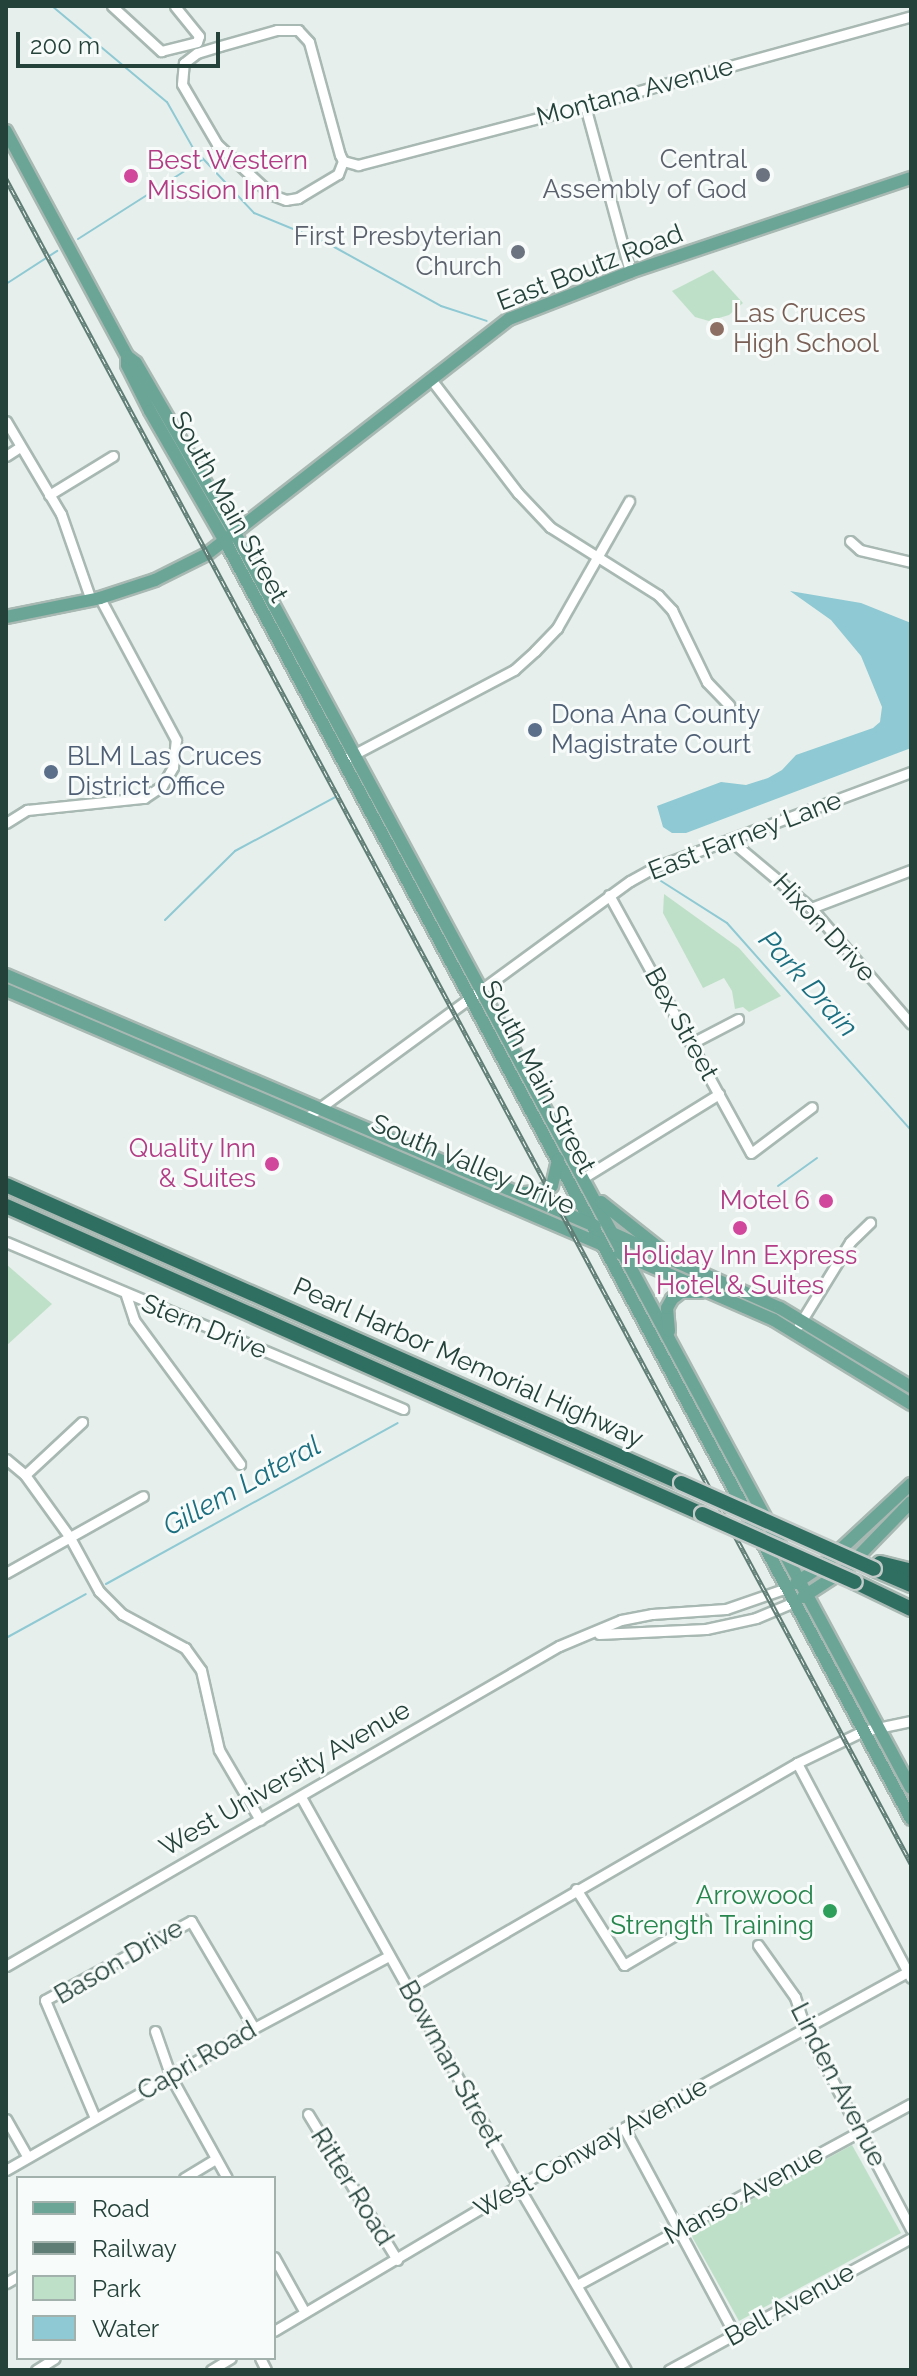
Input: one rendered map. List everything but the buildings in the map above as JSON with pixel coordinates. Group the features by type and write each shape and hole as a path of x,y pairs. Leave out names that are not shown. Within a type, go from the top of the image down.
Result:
{"highway":[{"name":"Pearl Harbor Memorial Highway","path":"6,1185 875,1566 911,1585"},
{"name":"Pearl Harbor Memorial Highway","path":"6,1206 907,1606"},
{"path":"875,1566 911,1571"}],"main road":[{"name":"South Main Street","path":"6,131 127,356 127,365 150,411 231,539 476,993 583,1178 911,1788"},
{"name":"East Boutz Road","path":"6,617 96,599 155,580 207,554 231,539 430,378 509,319 630,272 911,178"},
{"name":"South Valley Drive","path":"6,975 681,1263 911,1387"},
{"name":"South Valley Drive","path":"6,990 718,1295 799,1325 911,1404"},
{"name":"South Main Street","path":"476,993 592,1225 911,1819"},
{"path":"518,1193 540,1192 552,1186 558,1160"},
{"path":"590,1191 629,1227 681,1263"},
{"path":"670,1339 667,1308 674,1296 685,1291 718,1295"},
{"name":"West University Avenue","path":"787,1588 827,1562 911,1484"},
{"name":"West University Avenue","path":"794,1602 846,1569 911,1502"}],"street":[{"path":"112,6 161,51 197,42 199,36 175,6"},
{"name":"Montana Avenue","path":"343,161 358,165 911,16"},
{"path":"277,30 298,30 309,42 343,161 338,174 298,198 286,200 272,195 217,144 182,84 184,63 208,49 277,30"},
{"path":"585,106 630,272"},
{"path":"430,378 531,509 570,543 658,595 672,610 707,682 729,705"},
{"path":"6,421 71,534 96,599 176,740 173,767 162,786 144,798 27,810 6,823"},
{"path":"6,456 20,447"},
{"path":"49,495 113,456"},
{"path":"348,758 514,670 557,628 629,501"},
{"path":"850,541 860,550 911,562"},
{"name":"East Farney Lane","path":"306,1118 321,1110 609,895 653,868 911,772"},
{"name":"Hixon Drive","path":"730,840 782,880 811,908 911,1024"},
{"path":"811,908 911,870"},
{"name":"Bex Street","path":"609,895 751,1153 812,1107"},
{"path":"692,1043 738,1019"},
{"path":"583,1178 719,1094"},
{"path":"799,1325 850,1242 870,1223"},
{"name":"Stern Drive","path":"6,1242 403,1409"},
{"path":"126,1295 134,1320 240,1464"},
{"path":"25,1475 82,1422"},
{"path":"6,1459 25,1475 69,1536 99,1591 122,1614 185,1648 201,1670 219,1750 260,1820"},
{"path":"6,1573 143,1496"},
{"name":"West University Avenue","path":"6,1966 517,1669 587,1635 621,1620 652,1614 726,1609 787,1588"},
{"name":"West University Avenue","path":"587,1635 706,1629 756,1618 794,1602"},
{"path":"409,1988 797,1763 863,1731 911,1721"},
{"path":"797,1763 910,1973"},
{"name":"Bowman Street","path":"301,1797 518,2186 626,2370"},
{"path":"576,1889 624,1965 702,1919"},
{"name":"Bason Drive","path":"95,2118 45,2000 191,1921 254,2028"},
{"name":"Linden Avenue","path":"758,1945 795,1997 805,2028 911,2229"},
{"name":"Capri Road","path":"6,2170 254,2028 389,1956"},
{"name":"West Conway Avenue","path":"276,2330 518,2186 910,1973"},
{"path":"155,2031 171,2077 226,2176"},
{"name":"Manso Avenue","path":"577,2285 911,2104"},
{"name":"Ritter Road","path":"308,2114 397,2260"},
{"path":"6,2119 27,2156"},
{"path":"624,2128 735,2335"},
{"path":"187,2176 216,2159"},
{"name":"Bell Avenue","path":"669,2370 911,2238"},
{"path":"276,2261 304,2311"}],"green space":[{"path":"713,270 743,303 729,315 709,321 695,317 672,291"},
{"path":"664,894 739,948 781,996 749,1012 743,1007 735,1009 732,991 724,978 703,988 663,913"},
{"path":"6,1264 52,1304 6,1346"},
{"path":"852,2145 901,2233 739,2321 690,2233"}],"water":[{"path":"790,591 861,603 911,623 911,748 686,833 672,833 663,827 657,806 721,782 746,785 768,778 782,770 796,755 873,728 880,722 882,707 861,656 831,620"}],"waterway":[{"path":"52,6 167,102 193,148 254,213 327,243 441,306 487,321"},
{"path":"78,239 202,160"},
{"path":"6,284 57,251"},
{"name":"Park Drain","path":"165,920 235,851 339,795"},
{"name":"Park Drain","path":"661,881 727,923 911,1130"},
{"path":"778,1186 817,1158"},
{"name":"Gillem Lateral","path":"106,1584 398,1423"},
{"name":"Gillem Lateral","path":"6,1638 86,1594"}],"railway":[{"path":"6,179 911,1863"}],"place":[{"name":"Central Assembly of God","path":"763,175"},
{"name":"Best Western Mission Inn","path":"131,176"},
{"name":"First Presbyterian Church","path":"518,252"},
{"name":"Las Cruces High School","path":"717,329"},
{"name":"Dona Ana County Magistrate Court","path":"535,730"},
{"name":"BLM Las Cruces District Office","path":"51,772"},
{"name":"Quality Inn & Suites","path":"272,1164"},
{"name":"Motel 6","path":"826,1201"},
{"name":"Holiday Inn Express Hotel & Suites","path":"740,1228"},
{"name":"Arrowood Strength Training","path":"830,1911"}]}
